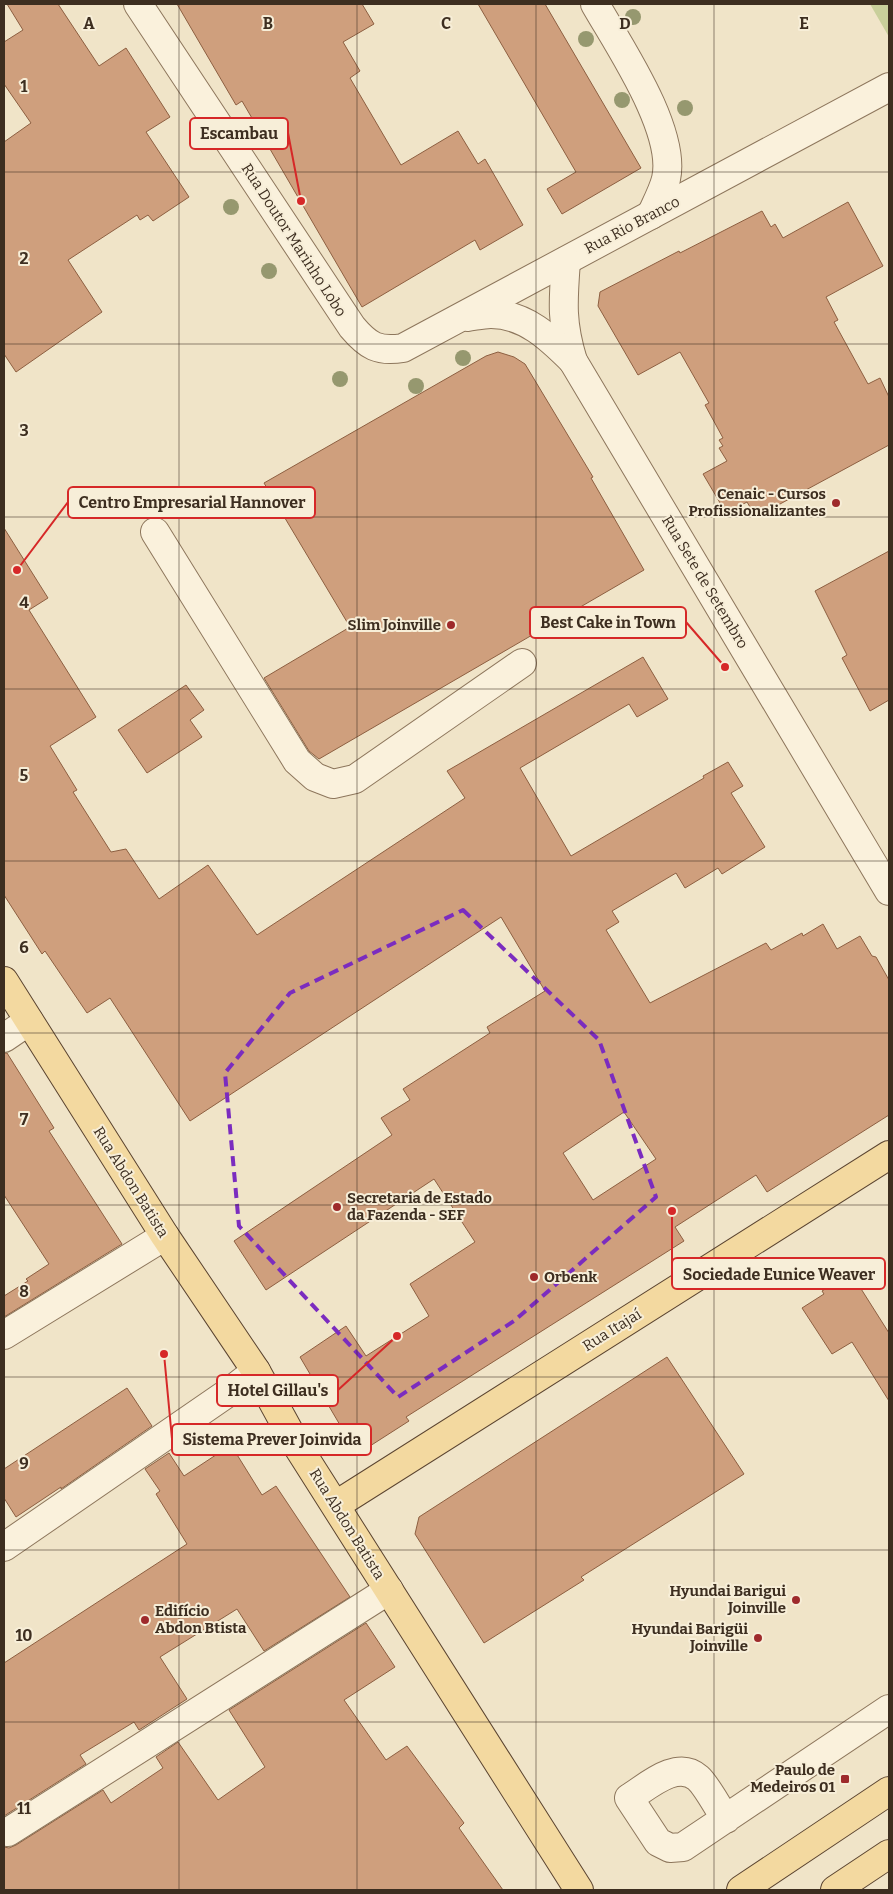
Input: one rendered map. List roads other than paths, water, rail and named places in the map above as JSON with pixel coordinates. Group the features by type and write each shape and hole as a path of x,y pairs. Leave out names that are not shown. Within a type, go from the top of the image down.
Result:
{"main road":[{"name":"Rua Abdon Batista","path":"4,981 165,1236 256,1371 296,1444 579,1890"},
{"name":"Rua Itajaí","path":"336,1505 889,1155"},
{"path":"741,1890 889,1791"},
{"path":"835,1890 889,1854"}],"street":[{"name":"Rua Doutor Marinho Lobo","path":"138,4 352,327 372,347"},
{"path":"595,4 648,97 666,146 666,179 651,215"},
{"name":"Rua Rio Branco","path":"372,347 388,351 403,348 889,87"},
{"name":"Rua Sete de Setembro","path":"566,261 563,310 566,336 573,361 889,891"},
{"path":"460,318 490,314 510,316 530,325 548,337 573,361"},
{"path":"155,532 297,761 315,777 332,784 355,779 522,663"},
{"path":"4,1038 29,1020"},
{"path":"4,1335 165,1236"},
{"path":"4,1547 229,1392 256,1371"},
{"path":"8,1832 389,1590"},
{"path":"726,1819 889,1710"}],"place":[{"name":"Escambau","path":"301,201"},
{"name":"Cenaic - Cursos Profissionalizantes","path":"836,503"},
{"name":"Centro Empresarial Hannover","path":"17,570"},
{"name":"Slim Joinville","path":"451,625"},
{"name":"Best Cake in Town","path":"725,667"},
{"name":"Secretaria de Estado da Fazenda - SEF","path":"337,1207"},
{"name":"Sociedade Eunice Weaver","path":"672,1211"},
{"name":"Orbenk","path":"534,1277"},
{"name":"Hotel Gillau's","path":"397,1336"},
{"name":"Sistema Prever Joinvida","path":"164,1354"},
{"name":"Hyundai Barigui Joinville","path":"796,1600"},
{"name":"Edifício Abdon Btista","path":"145,1620"},
{"name":"Hyundai Barigüi Joinville","path":"758,1638"},
{"name":"Paulo de Medeiros 01","path":"845,1779"}]}
